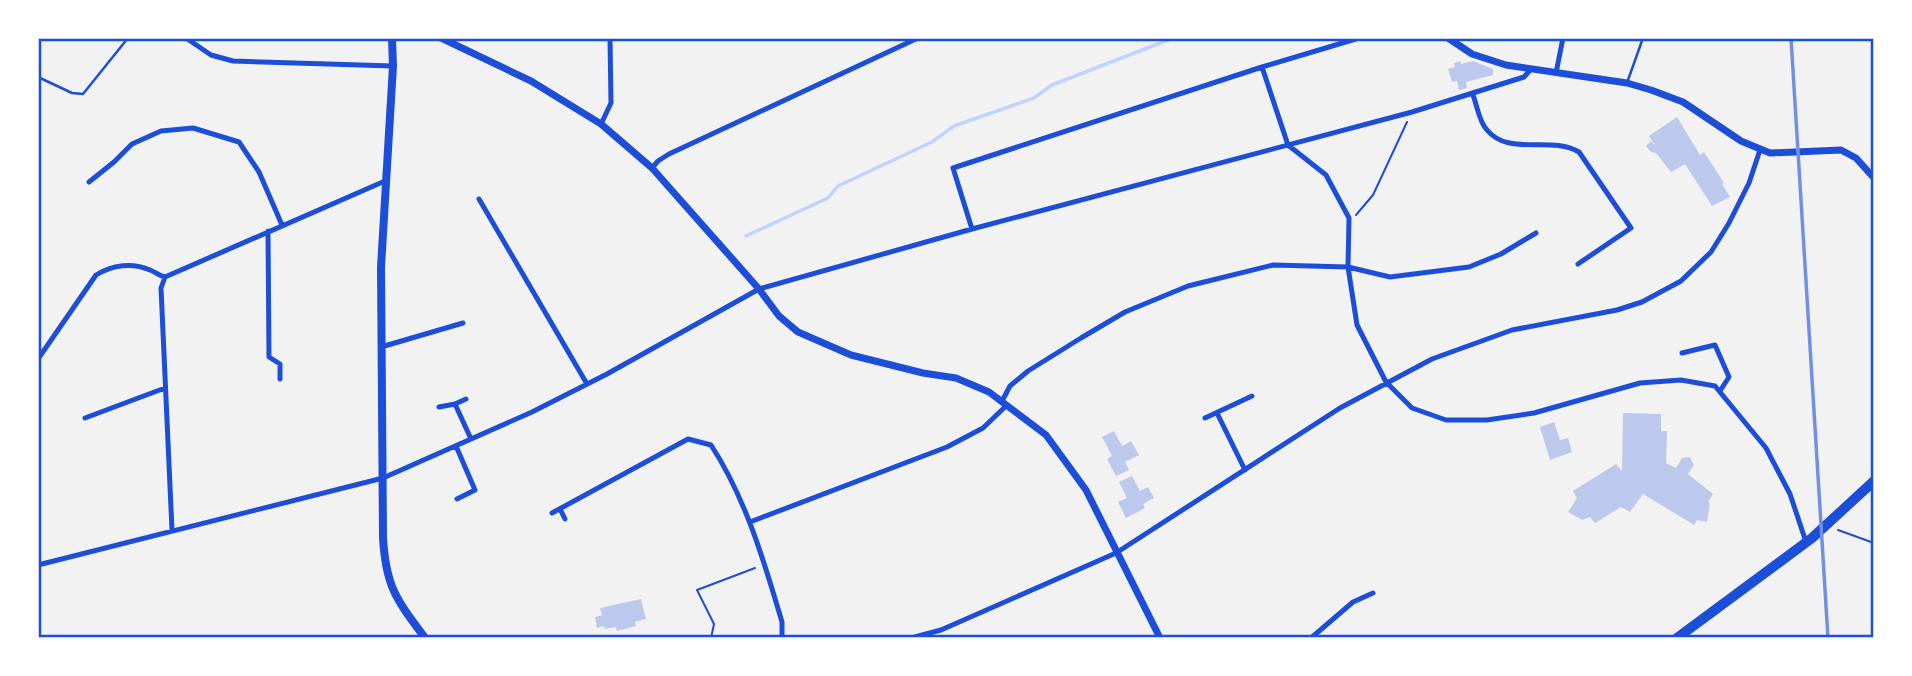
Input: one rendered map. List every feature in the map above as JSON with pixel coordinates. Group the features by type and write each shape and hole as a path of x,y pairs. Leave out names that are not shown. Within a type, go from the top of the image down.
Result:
{"highway":[{"path":"1677,638 1809,540 1874,481"}],"main road":[{"path":"392,38 393,66 381,267 385,568 390,586 425,638"}],"street":[{"path":"186,38 211,55 233,61 393,66"},
{"path":"441,38 531,81 601,124 653,168 759,289 779,316 797,332 877,362 956,378 989,392 1046,435 1086,490 1160,638"},
{"path":"601,124 611,103 610,38"},
{"path":"653,168 669,154 918,38"},
{"path":"972,229 953,168 1359,38"},
{"path":"1448,38 1472,54 1506,65 1626,83 1683,102 1741,141 1760,150 1777,153 1841,150 1856,158 1874,178"},
{"path":"1556,73 1563,38"},
{"path":"1262,67 1288,145 1326,175 1349,222 1348,267 1357,325 1386,382 1412,408 1446,420 1488,421 1534,413 1640,383 1681,380 1714,386 1766,448 1790,494 1809,540"},
{"path":"38,565 383,478 587,384 759,289 972,229 1412,112 1524,77 1531,69"},
{"path":"1473,94 1485,129 1499,141 1568,145 1579,152 1631,228 1578,264"},
{"path":"89,182 132,144 161,131 193,128 239,142 259,172 282,225"},
{"path":"911,638 941,630 1116,553 1340,408 1432,359 1512,330 1617,310 1642,302 1681,281 1711,252 1729,223 1749,183 1760,150"},
{"path":"172,530 161,288 165,278 385,181"},
{"path":"479,199 587,384"},
{"path":"268,231 269,358 281,364 280,379"},
{"path":"750,522 947,447 983,428 1005,403 1010,386 1028,371 1125,312 1188,286 1273,265 1348,267 1390,278 1469,267 1502,254 1536,233"},
{"path":"38,359 96,275 108,267 137,266 152,270 165,278"},
{"path":"382,347 463,323"},
{"path":"1682,353 1715,345 1729,377 1720,391"},
{"path":"85,418 165,388"},
{"path":"1205,418 1252,396"},
{"path":"439,407 466,399"},
{"path":"455,404 471,439"},
{"path":"1217,413 1245,470"},
{"path":"552,513 688,439 711,445 750,522 766,564 782,622 782,638"},
{"path":"456,446 475,491 457,499"},
{"path":"560,509 565,519"},
{"path":"1311,638 1353,601 1373,593"}],"lane":[{"path":"38,77 72,93 83,94 128,38"},
{"path":"1626,83 1643,38"}],"path":[{"path":"1349,222 1373,195 1412,112"},
{"path":"1825,526 1874,543"},
{"path":"711,638 713,624 697,590 766,564"}],"building":[{"path":"1460,61 1461,64 1473,61 1493,69 1493,75 1466,82 1467,88 1459,90 1457,81 1452,82 1448,69 1455,67 1454,63"},
{"path":"1677,117 1700,155 1704,152 1730,197 1712,206 1685,164 1671,172 1656,153 1646,146 1651,141 1656,147 1649,136"},
{"path":"1623,413 1661,414 1661,431 1667,431 1666,463 1676,468 1682,458 1690,457 1694,465 1688,474 1713,494 1708,502 1707,522 1697,520 1694,525 1643,494 1630,512 1621,507 1595,523 1590,517 1582,520 1568,512 1577,498 1573,491 1616,464 1622,471"},
{"path":"1554,422 1560,440 1568,438 1572,452 1550,460 1540,427"},
{"path":"1114,431 1122,446 1131,441 1139,455 1125,462 1129,470 1116,476 1107,459 1112,456 1102,437"},
{"path":"1132,476 1140,491 1148,487 1154,498 1143,504 1145,508 1126,518 1118,502 1127,498 1119,482"},
{"path":"641,599 646,619 635,622 636,626 617,631 616,627 597,628 595,617 602,615 600,608"}],"waterway":[{"path":"746,236 828,198 838,186 932,142 954,126 1034,98 1052,85 1173,38"}],"railway":[{"path":"1791,38 1828,638"}]}
